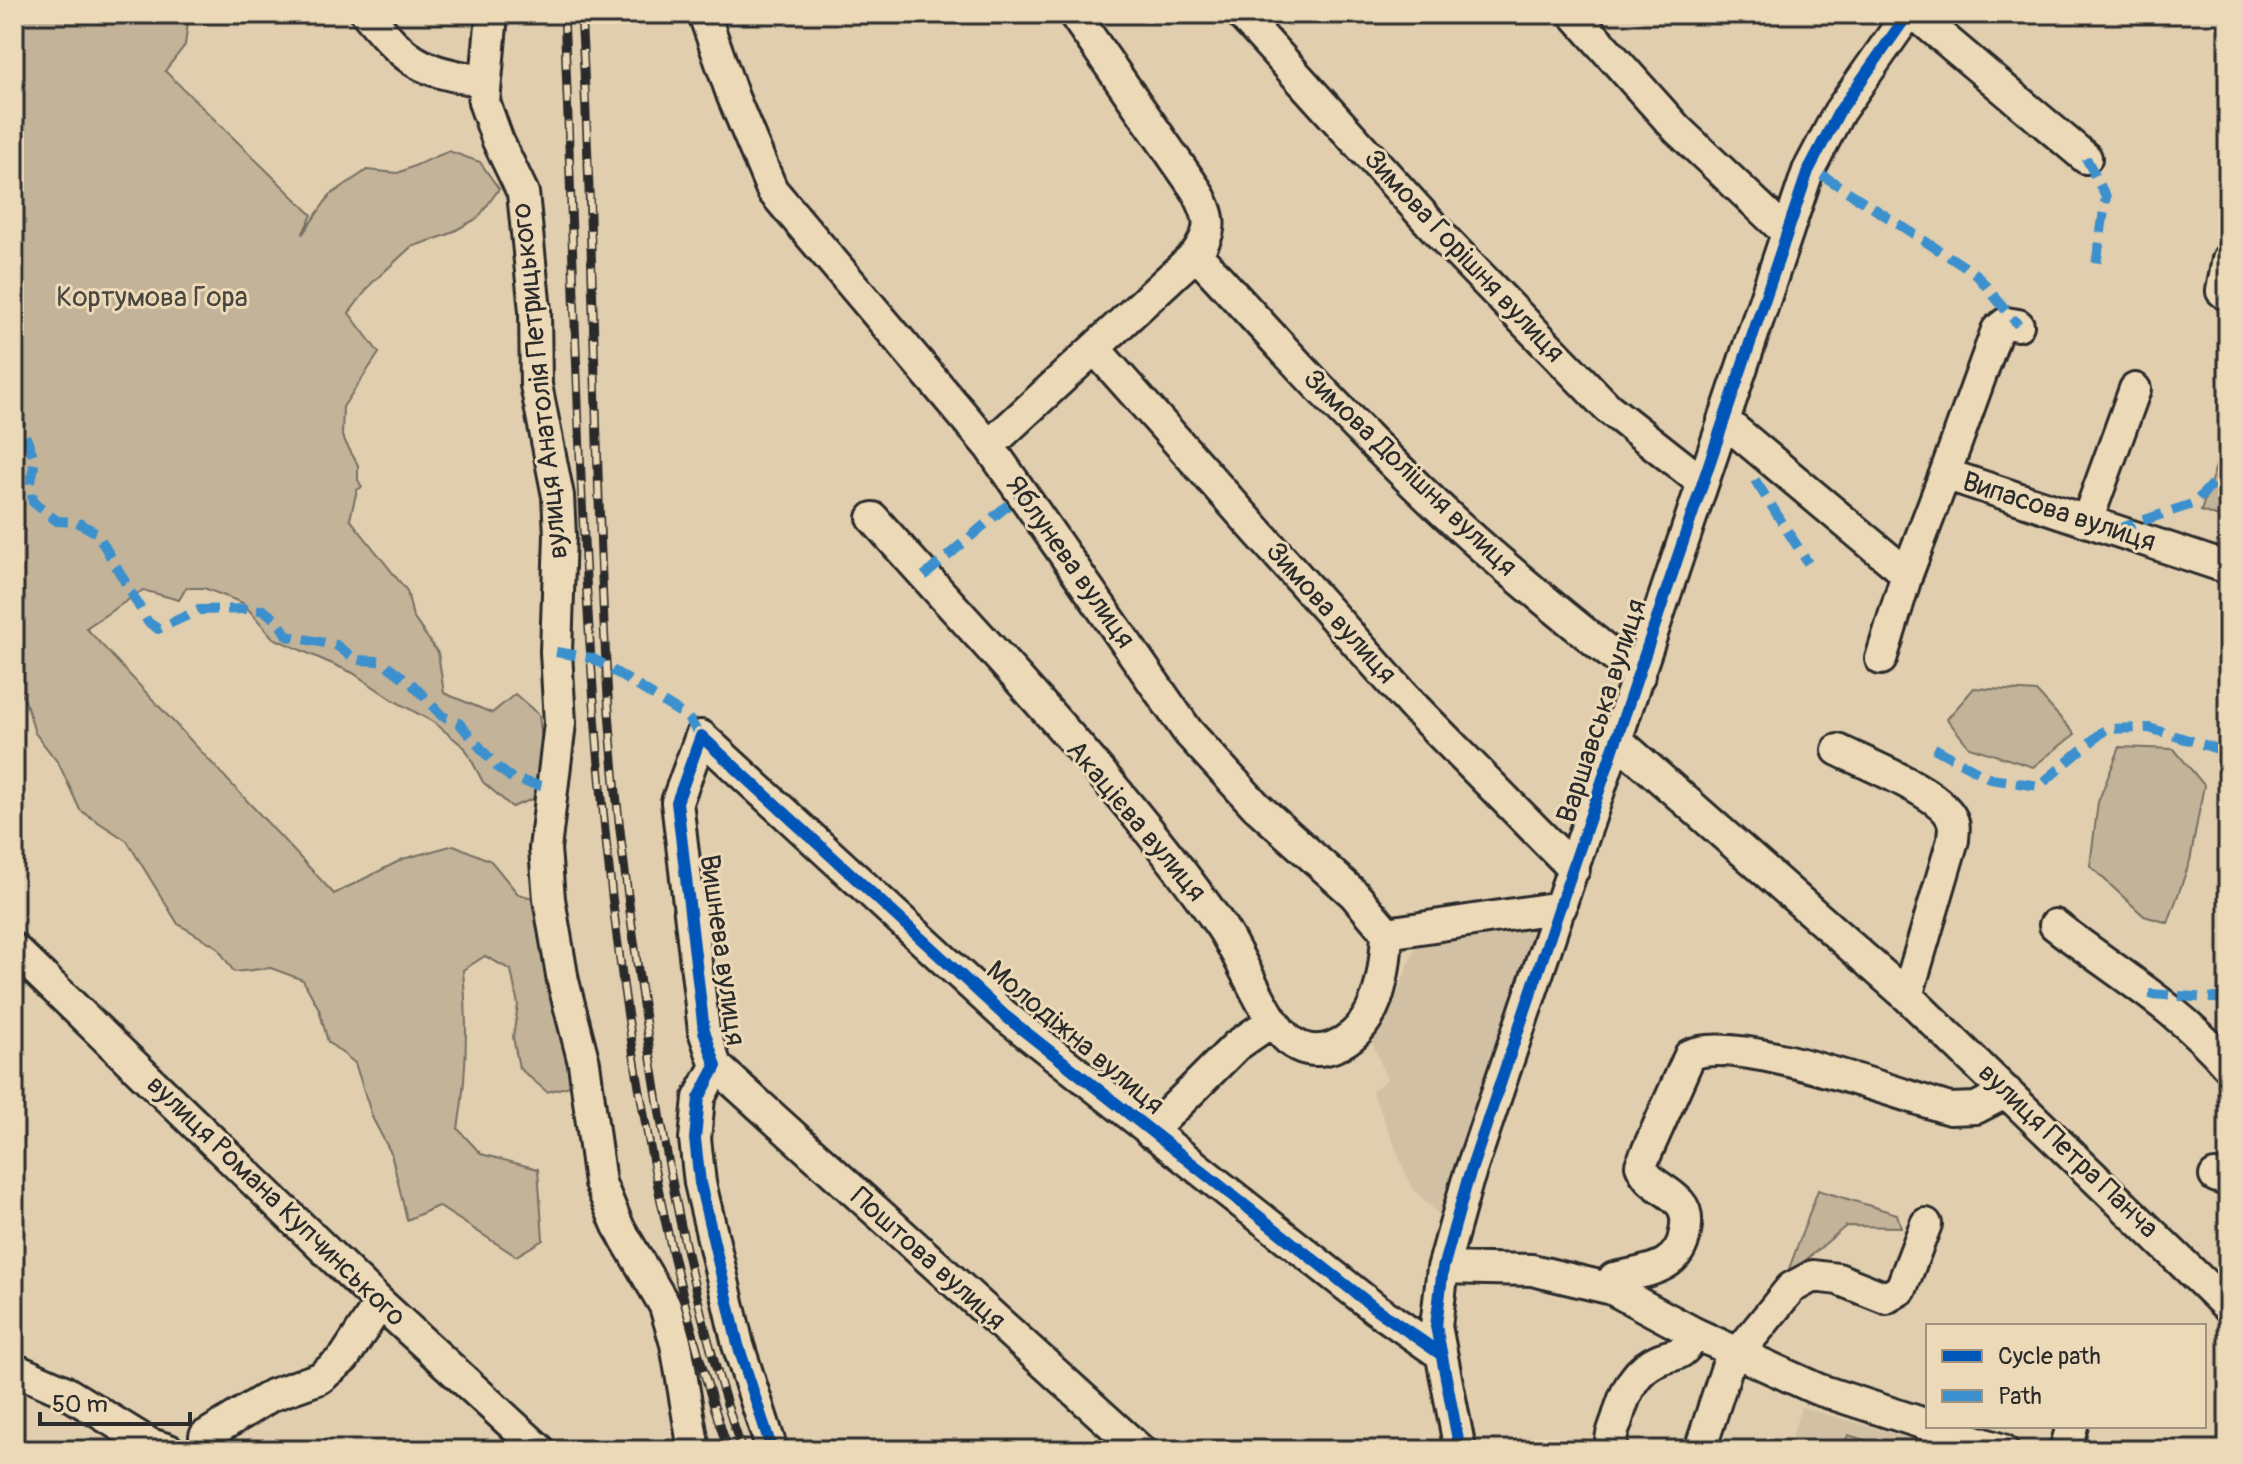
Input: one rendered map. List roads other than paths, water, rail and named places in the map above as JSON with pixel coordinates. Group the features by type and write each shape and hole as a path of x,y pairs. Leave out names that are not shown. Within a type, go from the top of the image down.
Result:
{"street":[{"path":"367,14 411,61 444,74 483,81"},
{"name":"вулиця Анатолія Петрицького","path":"492,14 483,81 488,115 523,193 535,311 536,385 558,496 560,535 556,652 560,723 545,849 549,899 563,981 584,1063 600,1183 618,1226 665,1306 676,1344 694,1450"},
{"name":"Яблунева вулиця","path":"704,14 733,97 772,190 989,446 1188,732 1256,806 1354,894 1387,933"},
{"path":"989,446 1096,350 1196,254 1210,235 1211,219 1197,191 1074,14"},
{"name":"Зимова Горішня вулиця","path":"1241,14 1449,244 1608,408 1702,482"},
{"path":"1574,14 1677,129 1786,232"},
{"name":"Варшавська вулиця","path":"1460,1450 1436,1326 1443,1268 1467,1182 1618,741 1786,232 1820,143 1908,14"},
{"path":"1915,14 2086,158"},
{"name":"Зимова Долішня вулиця","path":"1196,254 1320,388 1434,502 1545,601 1639,676"},
{"path":"2225,293 2228,259"},
{"path":"1945,474 1997,330 2006,323 2018,325"},
{"name":"Зимова вулиця","path":"1096,350 1412,705 1574,869"},
{"path":"2087,521 2135,389"},
{"path":"1723,420 1907,574"},
{"name":"Випасова вулиця","path":"1881,659 1907,574 1945,474 2228,568"},
{"name":"Акацієва вулиця","path":"873,518 1173,857 1237,949 1272,1021 1292,1043 1321,1051 1345,1042 1369,1017 1381,987 1387,933"},
{"name":"Вишнева вулиця","path":"701,736 677,802 704,1031 716,1066 699,1098 695,1139 700,1183 738,1345 772,1450"},
{"name":"Молодіжна вулиця","path":"701,736 1004,1015 1376,1309 1439,1353"},
{"name":"вулиця Петра Панча","path":"1618,741 1907,996 2228,1307"},
{"path":"1838,750 1929,795 1944,807 1953,821 1953,840 1907,996"},
{"path":"1387,933 1561,907"},
{"path":"2055,925 2170,1008 2228,1066"},
{"name":"вулиця Романа Купчинського","path":"14,949 380,1303 540,1450"},
{"path":"1150,1132 1236,1046 1272,1021"},
{"path":"1608,1288 1614,1278 1666,1266 1678,1254 1687,1218 1680,1203 1646,1178 1641,1165 1690,1055 1704,1048 1779,1058 1950,1109 1976,1108 2007,1092"},
{"name":"Поштова вулиця","path":"716,1066 1140,1450"},
{"path":"1700,1450 1720,1385 1737,1353 1791,1288 1813,1276 1838,1279 1886,1298 1901,1289 1926,1224"},
{"path":"1443,1268 1542,1271 1608,1288 1696,1334 1817,1389 1926,1425"},
{"path":"14,1369 64,1391 150,1444 170,1450 213,1443 272,1395 320,1378 344,1358 380,1303"},
{"path":"1612,1450 1610,1442 1621,1407 1635,1378 1653,1362 1679,1356 1696,1334"},
{"path":"1935,1428 2003,1450"},
{"path":"2065,1450 2071,1428"}],"railway":[{"path":"564,14 585,557 597,740 615,921 641,1101 678,1277 728,1450"},
{"path":"581,14 602,581 612,755 622,847 647,1032 674,1191 710,1347 742,1450"}],"park label":[{"name":"Кортумова Гора","path":"152,297"}]}
